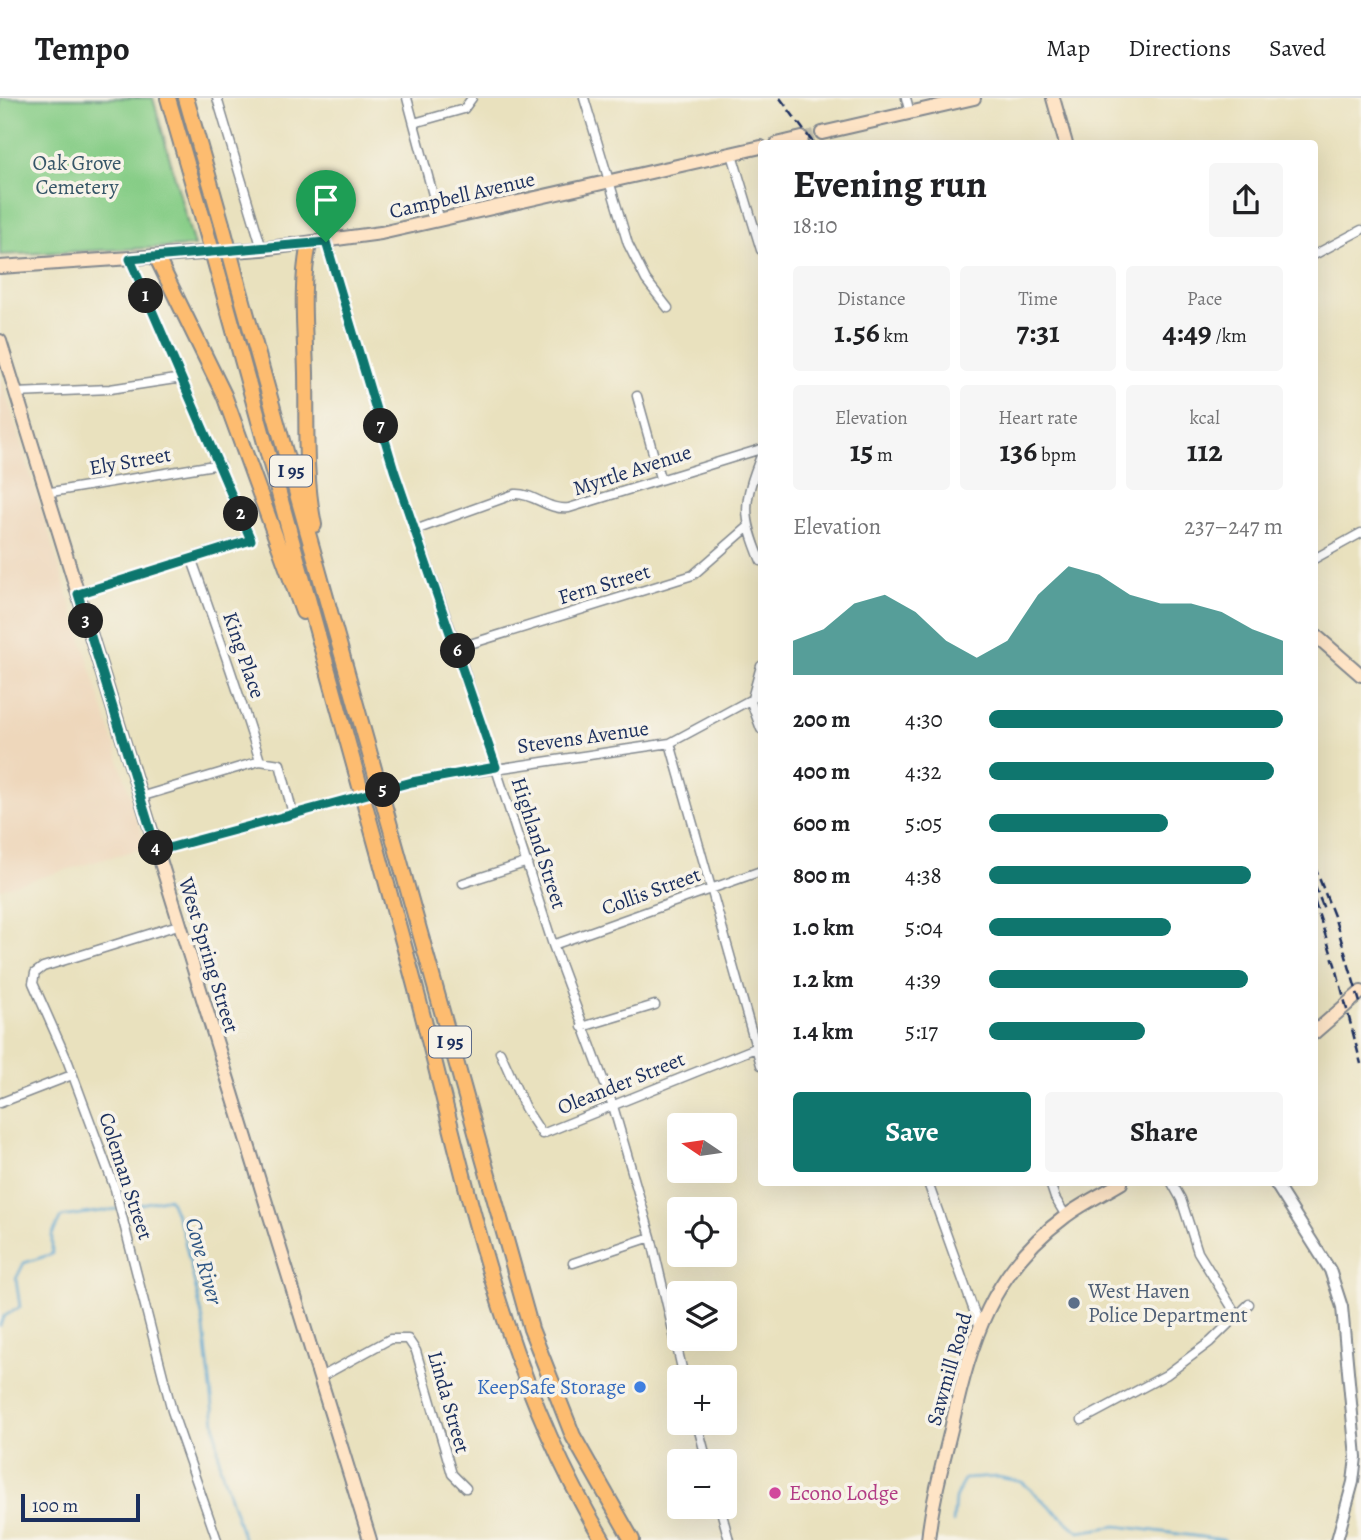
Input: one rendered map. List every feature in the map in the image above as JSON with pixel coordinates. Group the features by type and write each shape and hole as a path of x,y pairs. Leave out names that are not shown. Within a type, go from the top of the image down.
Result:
{"highway":[{"name":"I 95","path":"169,98 350,748 509,1340 552,1446 603,1540"},
{"name":"I 95","path":"187,98 531,1329 573,1436 632,1540"},
{"path":"309,244 304,269 311,511 344,663"},
{"path":"157,258 240,433 350,748"}],"main road":[{"path":"822,133 974,98"},
{"path":"1053,98 1065,140"},
{"path":"792,140 802,138"},
{"name":"Campbell Avenue","path":"0,267 157,258 326,242 440,221 758,148"},
{"name":"West Spring Street","path":"0,341 178,925 370,1540"},
{"path":"1318,637 1361,674"},
{"path":"1318,1030 1361,992"},
{"name":"Sawmill Road","path":"928,1540 961,1386 979,1325 1018,1262 1066,1216 1116,1186"}],"street":[{"path":"217,98 261,249"},
{"path":"407,98 440,221"},
{"path":"414,123 464,109 472,98"},
{"path":"584,98 628,244 646,280 668,308"},
{"path":"906,98 910,113"},
{"path":"732,154 758,240"},
{"path":"1318,251 1361,230"},
{"name":"Highland Street","path":"326,242 415,530 457,648 553,945 613,1106 651,1237 681,1365"},
{"path":"78,594 251,540 130,259"},
{"path":"16,393 110,389 182,378"},
{"path":"637,396 660,478"},
{"name":"Myrtle Avenue","path":"415,530 514,494 564,509 758,450"},
{"name":"Ely Street","path":"45,493 220,464"},
{"path":"758,465 745,505 747,528 758,554"},
{"name":"Fern Street","path":"457,648 693,575 747,528"},
{"path":"1318,557 1361,533"},
{"name":"King Place","path":"192,560 219,642 230,663 260,761"},
{"path":"758,677 751,702 758,721"},
{"name":"Stevens Avenue","path":"157,851 422,780 670,743 758,696"},
{"path":"670,743 710,889 758,1044"},
{"path":"140,797 260,761 280,764 293,814"},
{"path":"463,883 528,862"},
{"name":"Collis Street","path":"553,945 758,872"},
{"name":"Coleman Street","path":"178,925 43,967 35,973 35,988 72,1075 121,1208 173,1415 217,1540"},
{"path":"582,1027 655,1004"},
{"name":"Oleander Street","path":"500,1052 525,1108 541,1134 758,1047"},
{"path":"0,1104 72,1075"},
{"path":"929,1186 979,1325"},
{"path":"1052,1186 1055,1198 1066,1216"},
{"path":"1174,1186 1181,1199 1198,1252 1236,1314"},
{"path":"1277,1186 1330,1270 1342,1307 1356,1457 1353,1482 1337,1540"},
{"path":"573,1263 651,1237"},
{"path":"1082,1420 1166,1375 1210,1342 1249,1304"},
{"name":"Linda Street","path":"319,1378 390,1339 401,1337 410,1341 416,1351 452,1474 466,1488"},
{"path":"723,1519 729,1540"}],"shaded area":[{"path":"0,375 146,847 0,889"}],"green space":[{"name":"Oak Grove Cemetery","path":"0,98 153,98 194,246 0,255"}],"waterway":[{"name":"Cove River","path":"123,1208 169,1198 182,1229 203,1320 220,1466 244,1540"},
{"name":"Cove River","path":"0,1326 3,1317 20,1307 16,1279 24,1263 52,1254 52,1235 61,1217 117,1209"},
{"name":"Cove River","path":"953,1523 955,1499 964,1479 998,1477 1022,1482 1079,1532 1117,1526 1225,1540"}],"tunnel":[{"path":"802,138 822,133"}],"railway":[{"path":"780,98 811,140"},
{"path":"1318,875 1334,916 1361,1006"},
{"path":"1318,894 1324,909"},
{"path":"1318,912 1337,971 1361,1064"}],"place":[{"name":"West Haven Police Department","path":"1074,1303"},
{"name":"KeepSafe Storage","path":"640,1387"},
{"name":"Econo Lodge","path":"775,1493"}],"route":[{"path":"326,242 394,470 496,767 412,782 157,851 78,594 251,540 130,259 326,242"}]}
